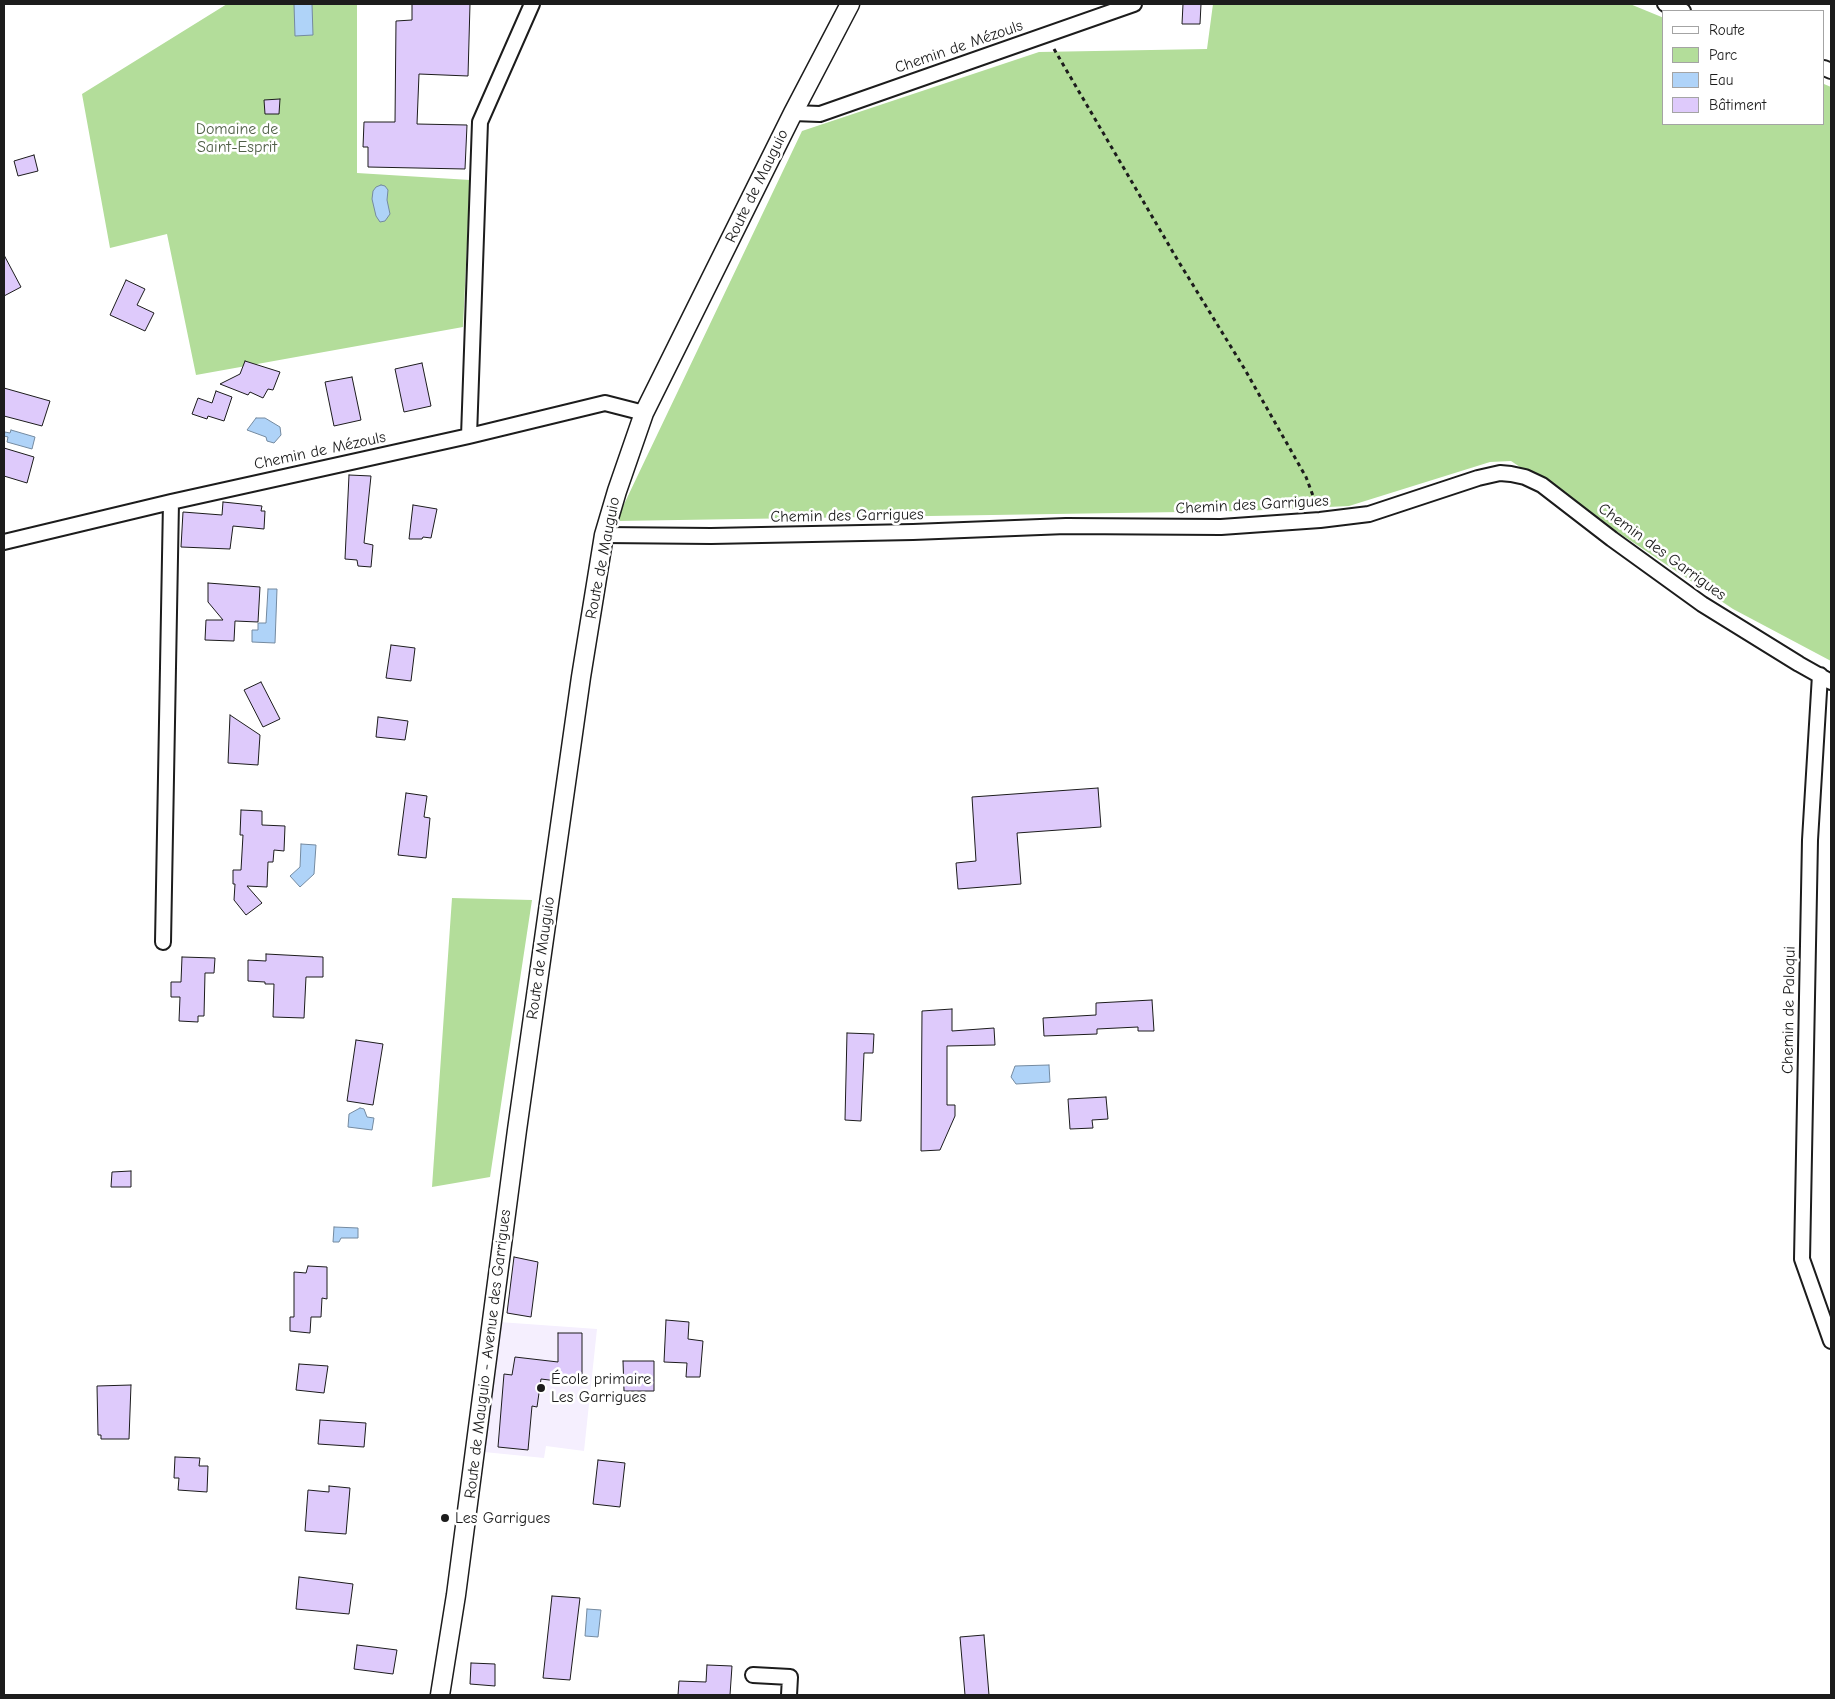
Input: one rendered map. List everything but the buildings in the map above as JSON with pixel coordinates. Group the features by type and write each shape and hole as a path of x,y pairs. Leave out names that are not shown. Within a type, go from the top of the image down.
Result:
{"street":[{"path":"469,436 480,122 532,4"},
{"name":"Route de Mauguio","path":"517,1130 580,687 604,535 617,491 644,413 793,113 850,4"},
{"name":"Chemin de Mézouls","path":"793,113 820,114 1134,4"},
{"path":"1665,4 1680,10"},
{"name":"Chemin de Mézouls","path":"4,542 171,502 469,436 605,403 644,413"},
{"name":"Chemin des Garrigues","path":"604,535 711,536 913,532 1066,526 1221,527 1320,520 1369,514 1490,475 1505,474 1525,478 1542,485 1620,545 1702,604 1826,678"},
{"path":"163,942 171,502"},
{"name":"Chemin de Paloqui","path":"1826,678 1810,840 1802,1259 1831,1341"},
{"name":"Route de Mauguio - Avenue des Garrigues","path":"440,1695 456,1595 517,1130"},
{"path":"753,1675 790,1677 789,1695"}],"path":[{"path":"1046,35 1177,259 1244,368 1306,477 1315,499 1320,520"}],"shaded area":[{"name":"École primaire Les Garrigues","path":"499,1322 597,1329 584,1451 546,1446 544,1458 484,1452"}],"green space":[{"name":"Domaine de Saint-Esprit","path":"227,4 357,4 357,173 470,180 463,327 196,375 167,234 110,248 82,94"},
{"path":"1213,4 1630,4 1662,17 1662,125 1825,125 1825,84 1831,87 1831,661 1733,609 1511,461 1490,462 1349,506 1243,511 616,521 802,131 1039,52 1207,49"},
{"path":"452,898 532,900 490,1177 432,1187"}],"water":[{"path":"294,4 312,4 313,35 295,36"},
{"path":"381,185 385,186 388,190 387,200 390,214 385,221 380,222 376,216 372,199 373,191"},
{"path":"256,418 265,418 280,427 281,435 274,443 267,441 266,437 247,430"},
{"path":"11,430 35,437 32,449 7,442 8,437 4,436 5,432 10,433"},
{"path":"268,589 277,589 275,643 252,642 252,630 258,630 258,623 266,623"},
{"path":"301,844 316,845 314,874 300,887 290,876 300,867"},
{"path":"1049,1065 1050,1082 1016,1084 1011,1077 1015,1066"},
{"path":"360,1108 364,1109 367,1117 374,1118 372,1130 348,1127 349,1114"},
{"path":"334,1227 358,1228 358,1238 341,1238 339,1242 333,1242"},
{"path":"587,1609 601,1610 598,1637 585,1636"}],"place":[{"name":"École primaire Les Garrigues","path":"541,1388"},
{"name":"Les Garrigues","path":"445,1518"}]}
